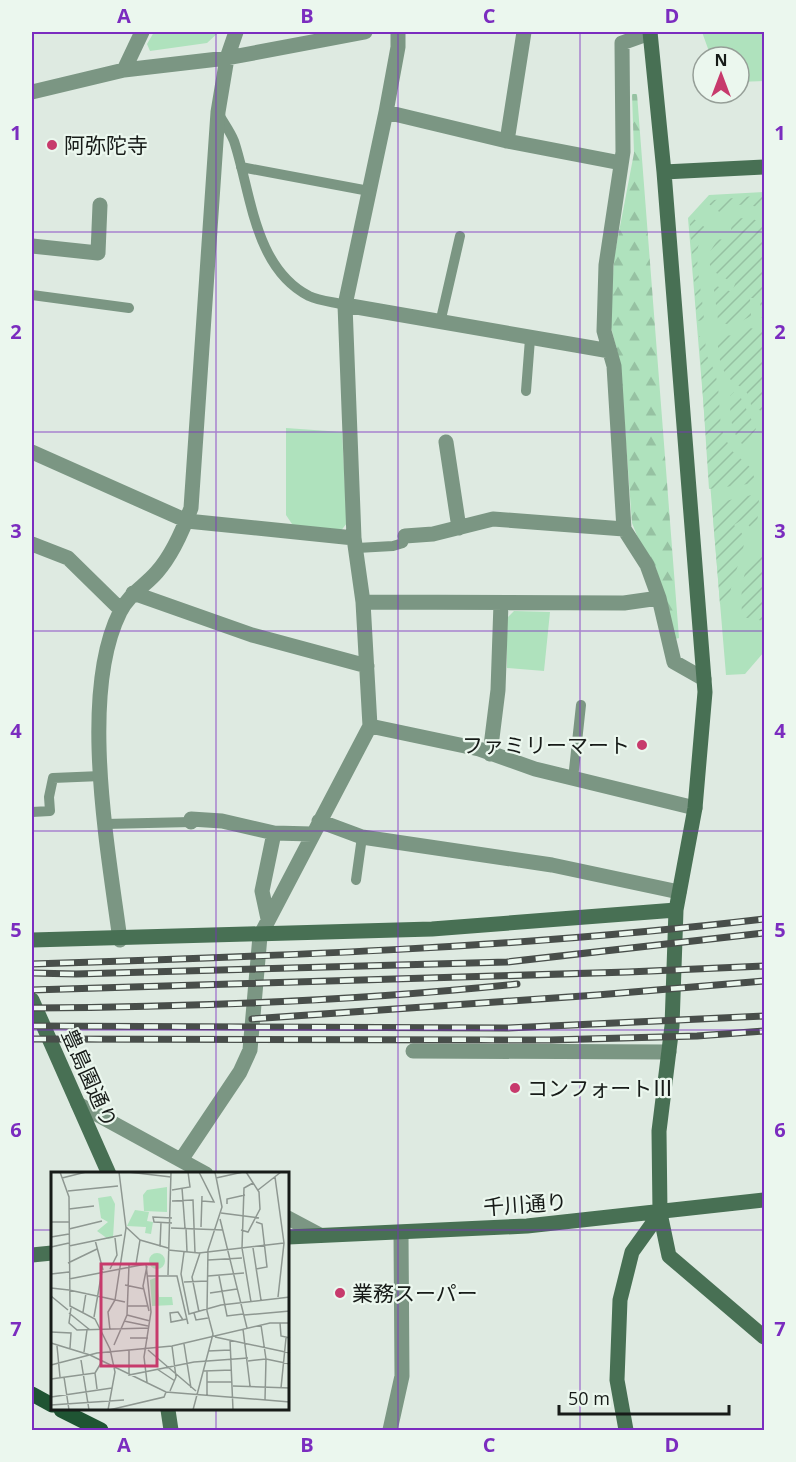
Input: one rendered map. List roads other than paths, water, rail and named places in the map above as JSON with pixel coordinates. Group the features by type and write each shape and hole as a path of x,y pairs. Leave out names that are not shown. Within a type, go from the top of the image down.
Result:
{"main road":[{"path":"32,1394 51,1404"},
{"path":"63,1411 101,1431"}],"street":[{"path":"124,70 142,32"},
{"path":"120,940 101,776 100,681 106,646 121,610 133,593 157,572 187,521 191,508 218,112 227,58 236,32"},
{"path":"32,91 124,70 227,58 365,32"},
{"path":"181,1160 240,1072 250,1050 260,936 370,726 363,602 355,543 345,305 386,112 398,47 398,32"},
{"path":"507,141 524,32"},
{"path":"704,680 674,663 659,598 647,565 624,529 614,366 604,331 603,299 621,163 622,43 650,32 664,172 704,680 695,808 676,910 669,1052 659,1131 660,1213 669,1256 765,1337"},
{"path":"386,112 507,141 621,163"},
{"path":"664,172 765,166"},
{"path":"32,246 98,253 100,206"},
{"path":"345,305 530,339 610,351"},
{"path":"446,442 459,528"},
{"path":"32,452 187,521 355,543"},
{"path":"405,536 459,528 493,519 624,529"},
{"path":"32,544 68,558 121,610"},
{"path":"133,593 252,635 367,666"},
{"path":"363,602 624,603 659,598"},
{"path":"490,754 498,690 501,603"},
{"path":"370,726 479,749 573,779 695,808"},
{"path":"191,822 190,819 222,821 274,833 316,828 552,865 679,892"},
{"path":"268,919 262,891 274,833"},
{"path":"32,940 120,940 432,929 676,910"},
{"name":"豊島園通り","path":"32,1000 108,1172"},
{"path":"413,1051 669,1052"},
{"path":"78,1104 202,1172"},
{"name":"千川通り","path":"290,1237 527,1226 765,1200"},
{"path":"626,1431 617,1380 620,1300 632,1252 660,1213"},
{"path":"290,1219 320,1235"},
{"path":"390,1431 402,1376 401,1233"},
{"path":"32,1255 51,1253"},
{"path":"168,1411 171,1431"}],"lane":[{"path":"218,112 233,138 256,222 275,263 289,280 309,296 345,305"},
{"path":"241,167 369,191"},
{"path":"441,323 460,236"},
{"path":"32,295 129,308"},
{"path":"526,391 530,339"},
{"path":"355,543 393,546 403,543 405,536"},
{"path":"573,779 581,705"},
{"path":"32,812 50,811 49,797 53,778 101,776"},
{"path":"105,824 191,822"},
{"path":"356,880 362,837"}],"railway":[{"path":"32,964 307,954 490,944 764,919"},
{"path":"32,973 76,974 507,962 764,933"},
{"path":"32,990 764,966"},
{"path":"252,1019 764,981"},
{"path":"32,1008 275,1002 396,995 517,984"},
{"path":"32,1026 508,1028 764,1016"},
{"path":"32,1039 550,1040 697,1036 764,1031"}],"place":[{"name":"阿弥陀寺","path":"52,145"},
{"name":"ファミリーマート","path":"642,745"},
{"name":"コンフォートⅢ","path":"515,1088"},
{"name":"業務スーパー","path":"340,1293"}]}
